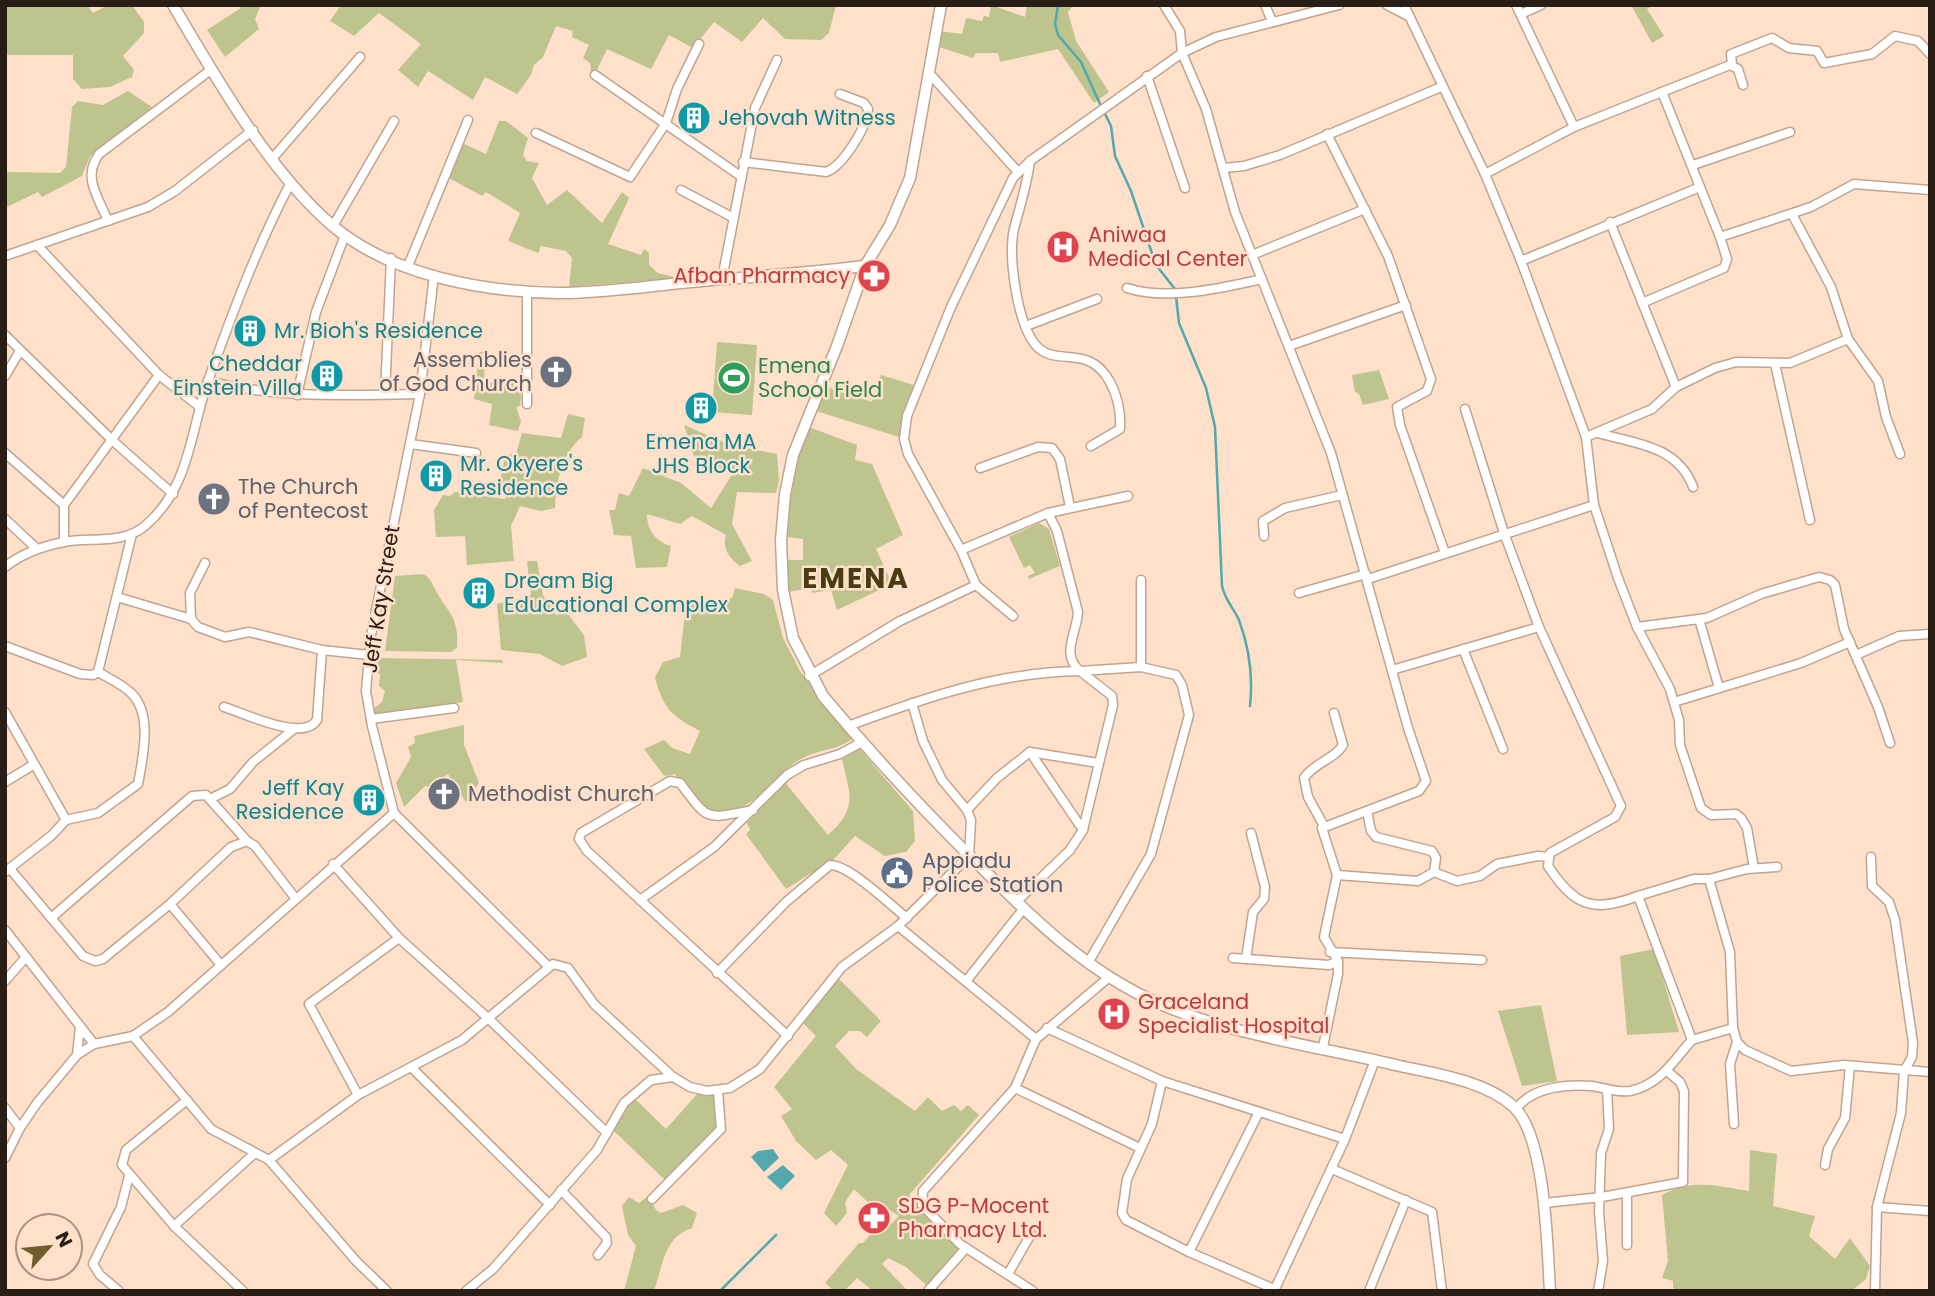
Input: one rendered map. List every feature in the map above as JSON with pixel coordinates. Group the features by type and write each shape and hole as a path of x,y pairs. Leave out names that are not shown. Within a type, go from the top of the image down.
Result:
{"street":[{"path":"173,5 212,69 290,184 345,235 408,266 477,285 561,293 865,266"},
{"path":"941,5 910,178 890,225 865,266 837,346 793,455 785,494 781,540 783,590 793,638 810,676 848,726 929,817 1020,905 1108,978 1159,1003 1209,1022 1323,1047 1485,1090 1516,1109 1532,1142 1544,1203 1550,1291"},
{"path":"1164,5 1180,31 1182,53 1206,109 1235,212 1331,453 1425,786 1324,826"},
{"path":"1265,5 1272,21"},
{"path":"1013,616 976,585 961,550 908,454 904,439 907,416 951,307 1018,172 1182,53 1216,37 1339,5"},
{"path":"1387,5 1410,17"},
{"path":"1404,5 1485,174 1521,261 1586,437 1594,505 1637,627 1665,678 1674,702 1680,746 1701,808 1711,815 1736,814 1741,818 1747,828 1754,868"},
{"path":"1516,5 1574,127"},
{"path":"1521,14 1541,5"},
{"path":"1732,65 1731,54 1772,38 1789,48 1817,51 1824,63 1872,54 1895,36 1918,41 1930,54"},
{"path":"536,132 630,177 666,123 677,89 699,44"},
{"path":"272,159 360,57"},
{"path":"722,279 740,176 758,100 777,60"},
{"path":"1485,174 1574,127 1732,65"},
{"path":"1732,65 1738,69 1744,85"},
{"path":"108,221 89,174 91,165 99,154 212,69"},
{"path":"930,74 1018,172"},
{"path":"595,75 740,176"},
{"path":"1147,76 1185,188"},
{"path":"1224,168 1244,166 1280,155 1441,87"},
{"path":"1642,303 1724,268 1727,259 1693,165 1662,92"},
{"path":"743,162 826,172 838,168 860,131 868,109 864,103 840,94"},
{"path":"408,266 468,120"},
{"path":"333,226 394,121"},
{"path":"5,256 148,207 175,191 253,130"},
{"path":"1693,165 1790,132"},
{"path":"1327,134 1388,256 1431,379 1427,391 1397,407 1400,425 1445,553"},
{"path":"1030,161 1012,254 1021,313 1033,342 1041,351 1089,360 1102,366 1115,390 1120,429 1091,446"},
{"path":"5,567 37,549 64,542 132,534 144,527 173,494 187,461 208,381 262,236 290,184"},
{"path":"1720,237 1792,214 1854,184 1930,190"},
{"path":"1521,261 1700,187"},
{"path":"681,190 733,218"},
{"path":"1252,256 1365,209"},
{"path":"1792,214 1831,287 1848,339 1878,381 1885,417 1900,454"},
{"path":"1611,222 1676,387"},
{"path":"297,395 316,312 345,235"},
{"path":"37,245 159,375 200,407"},
{"path":"385,394 391,258"},
{"name":"Jeff Kay Street","path":"394,813 366,691 384,562 420,394 434,275"},
{"path":"1127,288 1149,292 1192,293 1262,279"},
{"path":"527,291 527,404"},
{"path":"1026,326 1097,299"},
{"path":"1289,346 1406,305"},
{"path":"5,335 113,441 173,494"},
{"path":"1586,437 1652,409 1676,387 1715,368 1736,362 1790,363 1848,339"},
{"path":"5,376 20,351"},
{"path":"1776,364 1810,520"},
{"path":"64,542 64,505 159,375"},
{"path":"208,381 249,391 297,395 420,394"},
{"path":"1465,409 1504,533 1539,626 1621,806 1615,817 1561,845 1549,857 1548,866 1553,874 1576,898 1586,903 1610,906 1695,879 1709,879 1754,868 1777,867"},
{"path":"1597,433 1667,452 1687,469 1693,487"},
{"path":"410,444 476,453"},
{"path":"980,468 1038,447 1052,448 1060,459 1070,507"},
{"path":"5,453 64,505"},
{"path":"1264,536 1263,521 1285,508 1342,495"},
{"path":"961,550 1048,513 1128,496"},
{"path":"1299,593 1367,577 1594,505"},
{"path":"967,980 1020,905 1070,850 1083,830 1113,705 1112,696 1073,665 1069,652 1078,626 1078,612 1057,531 1048,513"},
{"path":"5,520 37,549"},
{"path":"98,672 132,534"},
{"path":"191,619 190,593 205,563"},
{"path":"1637,627 1699,619 1761,594 1824,578 1835,585 1840,614 1890,743"},
{"path":"1141,580 1141,667"},
{"path":"810,676 900,621 976,585"},
{"path":"117,597 191,619 198,627 225,637 249,632 322,650 369,655"},
{"path":"1699,619 1719,688"},
{"path":"1392,670 1539,626"},
{"path":"1857,655 1899,636 1930,634"},
{"path":"1674,702 1801,663 1850,642"},
{"path":"5,646 80,674 98,672 127,690 142,709 144,720 138,783 98,813 66,820 8,871 83,956 95,961 103,959 170,904 231,847 247,841"},
{"path":"1463,649 1503,750"},
{"path":"224,707 294,729 312,727 317,720 322,650"},
{"path":"848,726 962,687 1015,676 1141,667 1176,675 1182,685 1189,715 1151,854 1088,963"},
{"path":"270,1160 358,1095 438,1055 489,1019 548,966 560,964 568,968 594,1004 673,1077 690,1087 718,1091 747,1079 760,1069 788,1036 842,967 898,926 969,856 971,820 967,810 942,780 923,741 912,703"},
{"path":"371,719 454,708"},
{"path":"5,712 9,729 66,820"},
{"path":"1334,713 1343,746 1339,752 1312,766 1304,778 1308,797 1324,826 1322,831 1337,875 1324,937 1330,952 1338,961"},
{"path":"210,799 230,789 253,762 294,729"},
{"path":"640,900 699,859 754,810 786,775 804,765 840,754 862,742"},
{"path":"967,810 997,778 1030,752 1098,762"},
{"path":"1030,752 1083,830"},
{"path":"5,782 33,765"},
{"path":"754,810 709,817 702,813 680,783 670,781 581,833 582,845 717,974 788,1036"},
{"path":"51,918 186,799 199,793 210,799 296,899"},
{"path":"1367,811 1371,831 1376,837 1432,851 1436,859 1434,872"},
{"path":"5,1158 20,1128 77,1055 94,1044 133,1036 168,1012 394,813 548,966"},
{"path":"1246,959 1253,912 1264,899 1265,887 1251,833"},
{"path":"1434,872 1457,881 1480,876 1497,864 1514,863 1538,856 1549,857"},
{"path":"1871,857 1872,886 1889,902 1895,920 1913,1043 1912,1057 1904,1071 1901,1113 1877,1207 1875,1291"},
{"path":"333,864 399,938 489,1019 607,1133"},
{"path":"717,974 786,902 830,865 852,875 907,918"},
{"path":"1337,875 1418,881 1434,872"},
{"path":"1709,879 1730,952 1733,1028 1737,1042 1745,1050 1773,1066 1791,1071 1850,1066 1930,1072"},
{"path":"1638,896 1692,1040"},
{"path":"170,904 221,965"},
{"path":"898,926 1036,1039"},
{"path":"5,930 94,1044"},
{"path":"358,1095 309,1004 399,938"},
{"path":"1330,952 1482,960"},
{"path":"5,981 26,957"},
{"path":"1233,958 1329,965 1338,961"},
{"path":"1323,1047 1338,961"},
{"path":"1033,1291 966,1248 922,1205 921,1198 923,1191 1015,1088 1036,1039 1108,978"},
{"path":"77,1055 80,1026"},
{"path":"1047,1028 1163,1081 1345,1139"},
{"path":"1516,1109 1524,1098 1550,1089 1591,1086 1632,1090 1667,1071 1692,1040 1733,1028"},
{"path":"133,1036 211,1129 270,1160 356,1261 387,1291"},
{"path":"1734,1124 1730,1064 1737,1042"},
{"path":"1163,1081 1152,1124 1127,1179 1122,1213 1126,1220 1189,1252 1274,1290 1332,1169 1375,1060"},
{"path":"1825,1166 1828,1149 1845,1118 1850,1066"},
{"path":"411,1067 550,1205"},
{"path":"1544,1203 1680,1184 1684,1178 1684,1091 1680,1082 1667,1071"},
{"path":"466,1291 493,1269 597,1150 624,1103 651,1080 673,1077"},
{"path":"1015,1088 1140,1148"},
{"path":"1598,1291 1603,1261 1599,1212 1602,1197 1601,1153 1609,1129 1607,1089"},
{"path":"652,1199 721,1129 718,1091"},
{"path":"187,1100 125,1150 122,1165 174,1226 243,1291"},
{"path":"5,1108 20,1128"},
{"path":"1189,1252 1259,1112"},
{"path":"174,1226 256,1153"},
{"path":"1332,1169 1432,1212 1442,1291"},
{"path":"119,1291 100,1275 93,1264 121,1207 129,1176"},
{"path":"561,1190 606,1237 607,1243 598,1255"},
{"path":"1627,1193 1627,1245"},
{"path":"1368,1291 1406,1200"},
{"path":"1877,1207 1930,1212"},
{"path":"1008,1274 1031,1234"},
{"path":"928,1291 966,1248"}],"green space":[{"path":"5,5 87,5 93,13 108,5 132,5 144,22 144,33 123,56 134,70 132,77 110,87 82,89 73,79 73,55 5,55"},
{"path":"239,5 261,5 255,19 259,29 225,57 207,30 241,8"},
{"path":"341,5 836,5 829,33 821,40 785,39 763,18 742,42 714,22 693,48 669,35 651,69 607,49 596,72 591,71 590,63 583,58 589,45 572,37 573,31 556,26 543,57 534,65 531,75 517,94 485,77 473,100 428,71 418,87 398,70 421,44 379,13 354,36 330,21"},
{"path":"991,5 1025,17 1027,5 1074,5 1068,12 1076,41 1109,92 1094,103 1058,49 1000,62 998,53 976,53 973,58 936,46 939,31 962,34 966,18 982,21 984,16 989,17"},
{"path":"1631,5 1654,5 1647,9 1664,36 1652,43"},
{"path":"128,91 152,107 90,156 82,176 42,197 38,192 5,208 5,172 60,173 66,167 72,107 78,101 103,105"},
{"path":"499,121 506,121 528,138 523,155 527,161 539,163 532,178 547,205 567,190 602,223 622,192 629,198 608,244 641,255 644,249 649,253 649,265 658,273 678,278 569,287 572,258 566,251 541,246 538,253 508,241 520,213 486,192 482,196 449,178 462,143 486,154"},
{"name":"Emena School Field","path":"717,342 757,345 752,415 712,412"},
{"path":"479,352 485,352 484,381 505,385 519,378 522,380 520,406 516,407 521,421 518,431 489,425 492,404 474,399"},
{"path":"1379,370 1389,399 1363,405 1359,394 1355,392 1352,375"},
{"path":"881,375 914,385 899,437 813,410 824,386 872,402"},
{"path":"568,414 585,418 582,437 569,452 561,469 555,508 541,511 520,506 511,526 514,561 467,565 465,536 436,537 434,510 443,495 450,496 455,492 505,499 508,485 500,480 506,454 516,454 522,433 561,438"},
{"path":"684,425 730,445 777,454 779,482 776,493 737,492 732,524 752,561 740,566 727,553 726,535 692,516 680,524 647,514 653,534 671,546 667,567 636,568 631,536 614,535 609,510 615,510 619,493 629,496 643,468 681,483 711,508 733,473 694,457"},
{"path":"806,426 857,445 855,460 872,464 903,535 876,549 892,584 837,610 831,590 812,593 811,588 788,592 785,560 803,560 803,539 786,537 795,460"},
{"path":"1039,523 1049,529 1060,566 1029,579 1028,576 1035,573 1030,565 1024,568 1009,537"},
{"path":"527,561 537,561 543,595 556,615 567,613 584,635 587,657 562,666 540,654 501,650 497,604 531,595"},
{"path":"423,574 430,579 455,622 457,648 451,652 385,651 395,576"},
{"path":"735,588 764,594 773,600 783,638 800,671 852,739 807,756 794,764 751,802 724,812 707,812 675,774 664,776 644,749 664,740 672,748 690,754 700,731 682,721 665,704 655,677 663,662 680,657 686,604 732,598"},
{"path":"375,658 502,660 503,663 456,660 463,702 373,715 372,710 382,702 385,691 379,686 380,674 373,671"},
{"path":"464,725 464,745 479,783 466,802 448,774 430,787 425,786 404,807 396,783 411,757 408,747 415,743 414,736"},
{"path":"857,746 913,811 915,841 906,852 885,856 855,836 834,859 786,889 746,834 750,830 747,823 784,781 828,835 845,816 850,799 841,755"},
{"path":"1654,949 1679,1032 1627,1035 1620,956"},
{"path":"837,977 881,1021 867,1037 860,1031 849,1031 835,1046 856,1069 915,1111 928,1097 942,1111 954,1105 961,1111 968,1105 979,1115 909,1195 963,1248 958,1258 926,1285 906,1267 888,1258 882,1264 908,1291 873,1291 857,1278 844,1291 834,1291 825,1283 859,1243 863,1243 878,1226 885,1230 899,1216 888,1209 876,1210 854,1189 845,1202 847,1213 836,1226 824,1213 848,1165 831,1150 816,1160 796,1141 781,1116 792,1109 774,1087 816,1036 801,1021"},
{"path":"1541,1005 1557,1081 1522,1086 1498,1011"},
{"path":"698,1093 716,1096 719,1125 665,1180 613,1130 634,1098 666,1129"},
{"path":"1750,1150 1777,1154 1773,1206 1815,1216 1809,1236 1835,1259 1850,1238 1870,1266 1866,1279 1851,1291 1680,1291 1673,1288 1673,1281 1662,1278 1668,1261 1662,1195 1694,1185 1749,1191"},
{"path":"648,1196 656,1210 661,1213 683,1205 697,1213 692,1228 683,1232 670,1245 654,1291 624,1291 636,1246 628,1235 622,1206 629,1197 639,1203"}],"water":[{"path":"773,1149 779,1158 764,1172 751,1157 758,1151"},
{"path":"783,1165 795,1176 781,1190 767,1177"}],"waterway":[{"path":"1058,5 1055,24 1058,35 1081,62 1101,106"},
{"path":"1104,112 1111,126 1115,156 1131,191 1156,265 1175,289"},
{"path":"1176,296 1179,323 1206,388 1215,427 1222,586 1239,620 1248,652 1250,706"},
{"path":"720,1291 776,1235"}],"place":[{"name":"Jehovah Witness","path":"694,118"},
{"name":"Aniwaa Medical Center","path":"1063,247"},
{"name":"Afban Pharmacy","path":"874,276"},
{"name":"Mr. Bioh's Residence","path":"250,331"},
{"name":"Assemblies of God Church","path":"556,372"},
{"name":"Cheddar Einstein Villa","path":"327,376"},
{"name":"Emena School Field","path":"734,378"},
{"name":"Emena MA JHS Block","path":"701,408"},
{"name":"Mr. Okyere's Residence","path":"436,476"},
{"name":"The Church of Pentecost","path":"214,499"},
{"name":"Dream Big Educational Complex","path":"479,593"},
{"name":"Methodist Church","path":"444,794"},
{"name":"Jeff Kay Residence","path":"369,800"},
{"name":"Appiadu Police Station","path":"897,873"},
{"name":"Graceland Specialist Hospital","path":"1114,1014"},
{"name":"SDG P-Mocent Pharmacy Ltd.","path":"874,1218"}],"district":[{"name":"EMENA","path":"856,578"}]}
